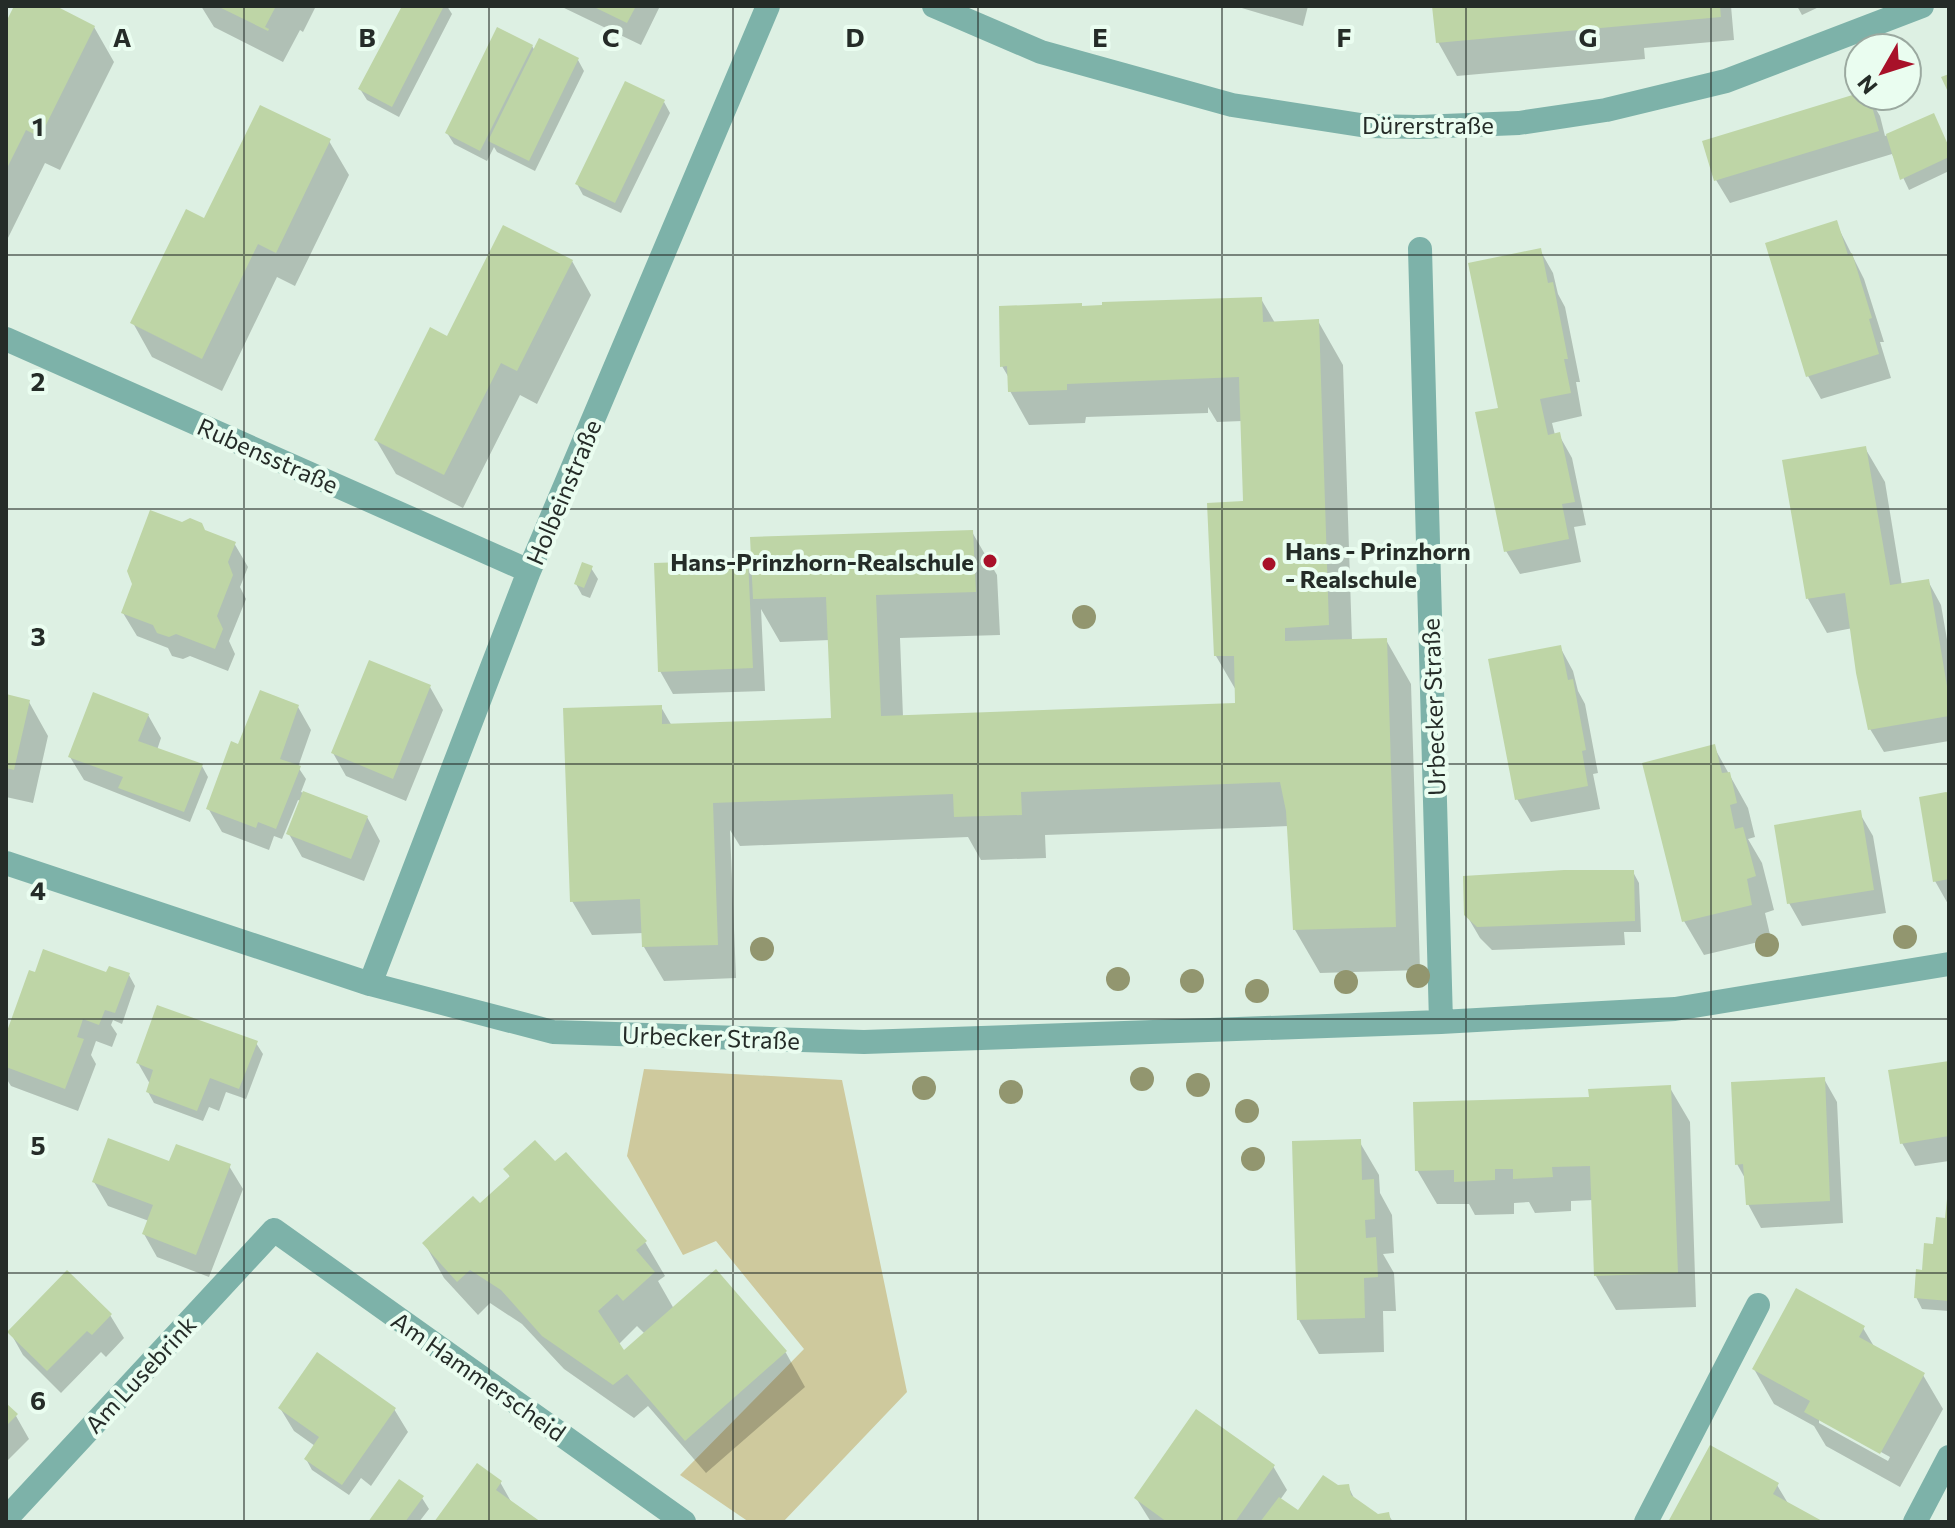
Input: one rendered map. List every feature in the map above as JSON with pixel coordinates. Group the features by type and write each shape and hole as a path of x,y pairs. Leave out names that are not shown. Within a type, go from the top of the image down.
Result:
{"street":[{"name":"Holbeinstraße","path":"370,984 529,571 768,6"},
{"name":"Dürerstraße","path":"934,6 1041,52 1232,105 1367,126 1419,127 1519,123 1621,107 1726,81 1922,6"},
{"name":"Urbecker Straße","path":"1420,249 1441,1022"},
{"name":"Rubensstraße","path":"6,339 529,571"},
{"name":"Urbecker Straße","path":"6,863 370,984 553,1032 864,1042 1441,1022 1675,1009 1949,964"},
{"name":"Am Lusebrink","path":"6,1519 274,1230"},
{"name":"Am Hammerscheid","path":"274,1230 684,1522"},
{"path":"1646,1522 1758,1305"},
{"path":"1915,1522 1949,1457"}],"shaded area":[{"path":"644,1069 842,1080 907,1392 783,1522 749,1522 680,1475 804,1349 716,1241 683,1255 627,1156"}],"building":[{"path":"14,6 56,6 95,26 40,137 26,130 6,170 6,22"},
{"path":"217,6 276,6 265,27 268,31"},
{"path":"402,6 444,6 392,107 358,89"},
{"path":"592,6 636,6 627,23"},
{"path":"1432,6 1720,6 1721,17 1436,43"},
{"path":"497,27 533,45 480,151 445,133"},
{"path":"539,38 579,58 529,161 488,141"},
{"path":"1949,74 1949,94 1941,77"},
{"path":"625,81 665,100 615,203 575,184"},
{"path":"1843,98 1843,112 1874,112 1879,131 1714,181 1702,141"},
{"path":"260,105 331,139 276,253 258,244 202,359 130,323 186,209 204,218"},
{"path":"1934,113 1949,147 1949,157 1900,180 1886,134"},
{"path":"1837,220 1848,255 1852,253 1872,318 1869,319 1879,354 1806,377 1765,243"},
{"path":"503,225 573,260 517,371 501,363 444,475 374,440 430,327 447,336"},
{"path":"1541,248 1548,283 1553,282 1568,359 1564,359 1571,393 1540,399 1548,435 1560,432 1575,502 1562,504 1569,539 1504,552 1475,412 1498,408 1468,263"},
{"path":"1262,297 1263,322 1319,319 1329,625 1285,628 1285,641 1387,638 1396,927 1293,930 1286,811 1280,782 1021,792 1022,815 954,817 953,794 713,803 718,945 642,947 640,899 570,902 563,708 662,705 662,724 831,718 826,597 753,599 750,537 973,530 976,592 876,595 881,716 1235,703 1234,656 1214,656 1207,503 1243,501 1239,377 1067,384 1067,390 1008,392 1007,366 1000,367 999,306 1082,303 1082,306 1102,305 1102,302"},
{"path":"1866,446 1890,585 1929,579 1949,698 1949,716 1868,730 1845,593 1806,599 1782,460"},
{"path":"150,510 182,522 190,518 202,523 205,530 236,542 228,562 233,575 217,616 223,629 215,649 176,634 169,637 157,633 153,625 121,613 132,584 127,571"},
{"path":"748,560 753,668 658,672 654,563"},
{"path":"582,562 593,566 584,588 574,584"},
{"path":"1561,645 1568,680 1573,679 1586,750 1582,751 1588,786 1515,800 1488,659"},
{"path":"369,660 431,685 393,779 331,753"},
{"path":"260,690 299,705 280,759 301,766 276,829 258,822 256,828 206,809 231,741 238,744"},
{"path":"93,692 149,714 138,741 203,764 184,812 118,788 123,777 68,757"},
{"path":"6,694 30,700 14,770 6,768"},
{"path":"1715,744 1722,773 1730,772 1737,803 1730,805 1735,829 1743,827 1756,876 1747,879 1752,905 1682,922 1642,763"},
{"path":"303,791 368,816 351,859 286,834"},
{"path":"1949,793 1949,879 1933,882 1919,797"},
{"path":"1861,810 1874,890 1787,904 1774,825"},
{"path":"1564,870 1634,870 1635,921 1477,927 1464,915 1463,876"},
{"path":"43,949 106,972 109,966 130,973 115,1013 105,1010 99,1025 83,1019 77,1037 84,1039 65,1089 6,1067 6,1034 29,970 35,972"},
{"path":"157,1005 258,1041 239,1089 210,1078 197,1111 146,1092 153,1070 136,1063"},
{"path":"1949,1061 1949,1136 1900,1144 1888,1070"},
{"path":"1825,1077 1830,1201 1746,1205 1743,1164 1735,1165 1731,1082"},
{"path":"1671,1085 1678,1273 1594,1276 1590,1166 1552,1167 1553,1177 1513,1179 1513,1169 1495,1169 1495,1180 1454,1182 1454,1170 1415,1171 1413,1102 1589,1097 1588,1089"},
{"path":"108,1138 169,1161 176,1144 231,1164 196,1255 142,1234 153,1205 92,1182"},
{"path":"1361,1139 1362,1180 1374,1179 1375,1219 1365,1220 1366,1238 1376,1237 1378,1277 1364,1278 1365,1318 1297,1320 1292,1141"},
{"path":"535,1140 555,1161 566,1152 647,1241 636,1250 655,1272 623,1301 617,1294 598,1311 624,1350 716,1269 787,1351 685,1441 627,1374 613,1385 542,1336 501,1290 470,1270 457,1282 422,1243 473,1196 480,1203 510,1176 503,1169"},
{"path":"1947,1199 1949,1301 1914,1298 1916,1269 1922,1270 1924,1243 1933,1244 1936,1217 1945,1218"},
{"path":"67,1270 112,1314 92,1335 87,1331 47,1371 7,1332"},
{"path":"1796,1288 1865,1326 1859,1337 1925,1373 1880,1454 1804,1412 1810,1401 1752,1369"},
{"path":"317,1352 396,1408 342,1485 304,1459 319,1437 278,1408"},
{"path":"6,1403 18,1414 6,1426"},
{"path":"1196,1409 1275,1465 1235,1522 1167,1522 1134,1498"},
{"path":"1710,1445 1779,1483 1773,1494 1824,1522 1668,1522"},
{"path":"477,1463 502,1481 496,1490 541,1522 434,1522"},
{"path":"1323,1475 1338,1485 1349,1484 1351,1495 1378,1514 1389,1512 1391,1522 1260,1522 1279,1497 1298,1510"},
{"path":"399,1479 424,1496 405,1522 368,1522"}],"place":[{"name":"Hans-Prinzhorn-Realschule","path":"990,561"},
{"name":"Hans - Prinzhorn - Realschule","path":"1269,564"}]}
